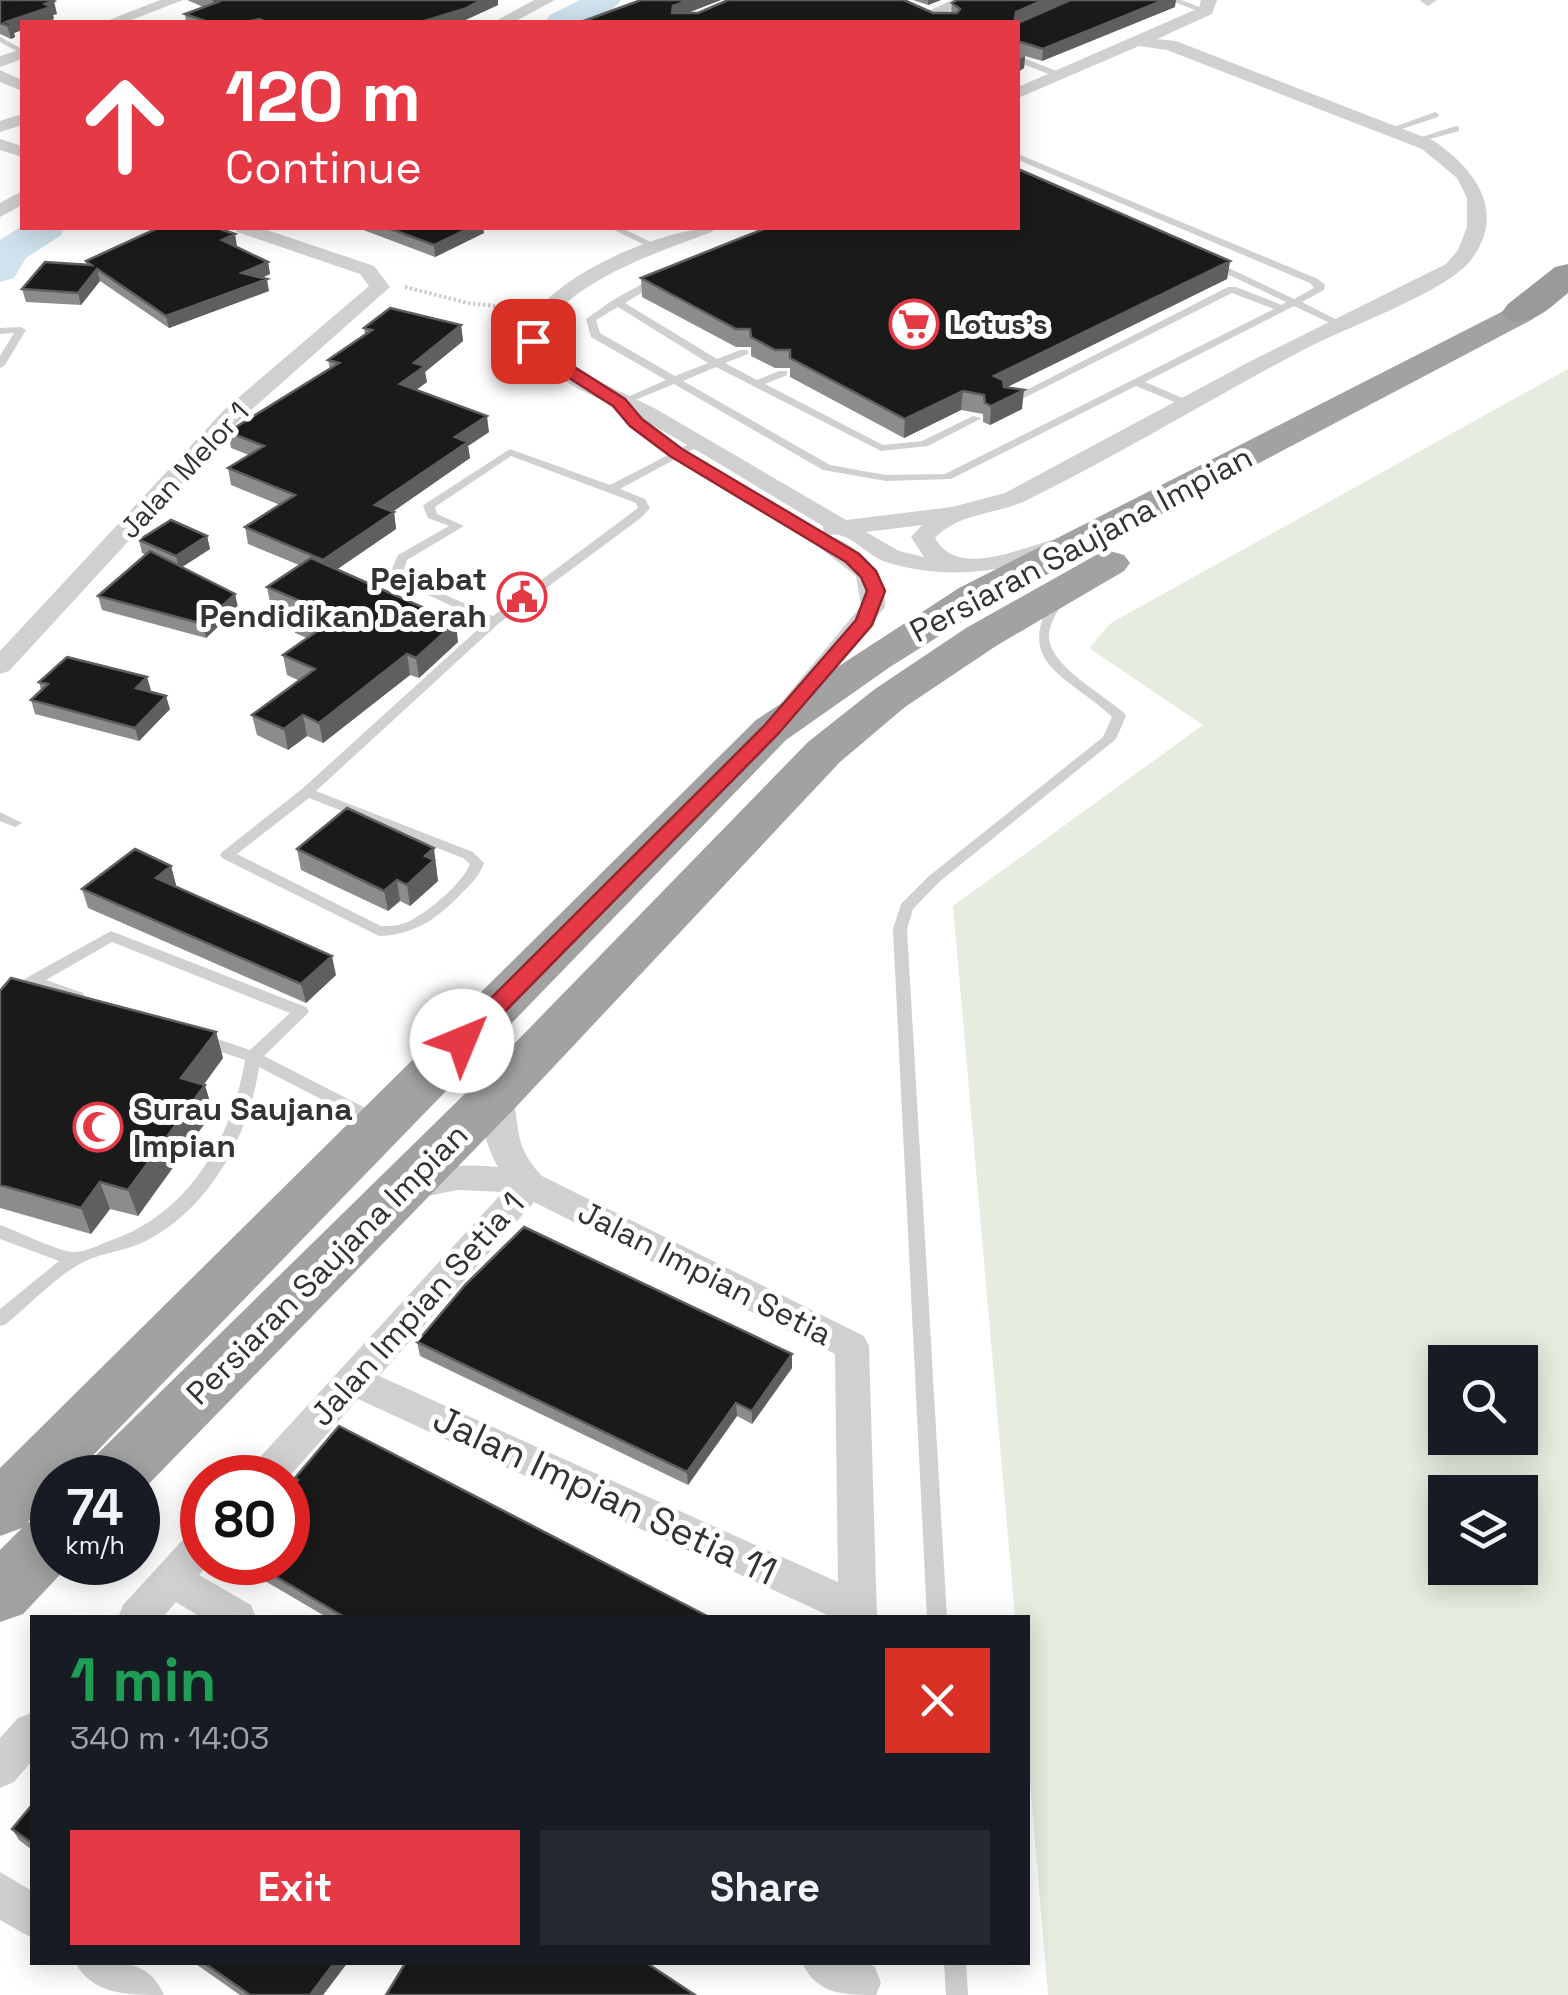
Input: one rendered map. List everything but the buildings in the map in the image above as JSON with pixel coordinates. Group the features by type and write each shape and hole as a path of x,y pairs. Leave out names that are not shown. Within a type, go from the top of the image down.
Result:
{"highway":[{"path":"1553,319 1568,275"},
{"path":"1553,319 1568,289"},
{"name":"Persiaran Saujana Impian","path":"0,1509 771,730 956,607 1094,533 1553,319"},
{"name":"Persiaran Saujana Impian","path":"137,1455 496,1095 824,752 890,698 1070,584 1442,370"},
{"path":"0,1593 30,1562"}],"street":[{"path":"118,20 175,0"},
{"path":"506,20 547,0"},
{"path":"943,20 921,12 966,0"},
{"path":"1020,92 1135,41 1166,37 1207,6"},
{"path":"826,532 958,513 1013,498 1338,324 1455,266 1471,246 1479,209 1460,166 1416,140 1166,37"},
{"path":"250,230 367,270 378,283"},
{"path":"274,238 289,230"},
{"path":"700,230 606,270 542,311 533,325 533,341 544,354 619,403 636,422 687,448 826,532 912,563 969,567 1020,558 1094,533"},
{"name":"Jalan Melor 1","path":"0,666 233,414 378,283"},
{"path":"958,513 935,524 922,538 936,556 969,567"},
{"path":"771,730 873,607 876,591 870,575 826,532"},
{"name":"Jalan Impian Setia","path":"496,1095 498,1133 512,1167 530,1185"},
{"name":"Jalan Impian Setia","path":"400,1189 451,1176 490,1176 530,1185 852,1346 858,1614"},
{"name":"Jalan Impian Setia 1","path":"285,1455 530,1185"},
{"name":"Jalan Impian Setia 11","path":"353,1380 858,1614"},
{"path":"140,1615 180,1570"},
{"path":"172,1579 232,1615"},
{"path":"0,1768 30,1734"},
{"path":"0,1894 30,1916"},
{"path":"101,1965 142,1995"}],"lane":[{"path":"1174,0 1207,6"},
{"path":"1020,60 1059,75"},
{"path":"1390,130 1435,116"},
{"path":"1416,140 1456,129"},
{"path":"674,271 591,319 595,335 827,468 886,478 947,477 1278,307 1319,290 1320,285 1020,158"},
{"path":"619,230 656,247"},
{"path":"1206,260 1338,324"},
{"path":"1008,402 1232,289 1278,307"},
{"path":"618,302 716,363 881,448 924,444 977,418"},
{"path":"0,331 21,330 0,365"},
{"path":"619,403 744,352"},
{"path":"757,384 784,373"},
{"path":"1134,381 1188,404"},
{"path":"612,488 687,448"},
{"path":"307,792 468,856 477,864 472,874 417,926 402,932 379,931 227,855 307,792 494,621 644,508 641,501 510,452 429,506 432,516 458,526 402,558 398,569 402,580 494,621"},
{"path":"937,1615 900,929 906,907 934,879 1109,739 1119,716 1102,697 1057,669 1043,646 1043,620 1070,584"},
{"path":"0,816 15,823"},
{"path":"0,1006 33,981 111,936 300,1011 253,1057 250,1091 230,1142 188,1201 145,1233 73,1259 0,1319"},
{"path":"33,981 88,1000"},
{"path":"180,1032 253,1057 380,1123"},
{"path":"0,1232 73,1259"},
{"path":"956,1965 957,1995"}],"path":[{"path":"378,283 468,303 542,311"}],"shaded area":[{"path":"1568,369 1568,1995 1048,1995 1030,1782 1030,1615 1015,1615 953,906 1203,725 1089,648 1111,623"}],"waterway":[{"path":"565,20 605,0"},
{"path":"0,270 10,251 43,230"}],"place":[{"name":"Lotus's","path":"914,324"},
{"name":"Pejabat Pendidikan Daerah","path":"522,597"},
{"name":"Surau Saujana Impian","path":"98,1127"}],"route":[{"path":"462,1041 771,730 865,622 876,591 870,575 852,558 676,453 636,422 619,403 544,354 533,341"}]}
